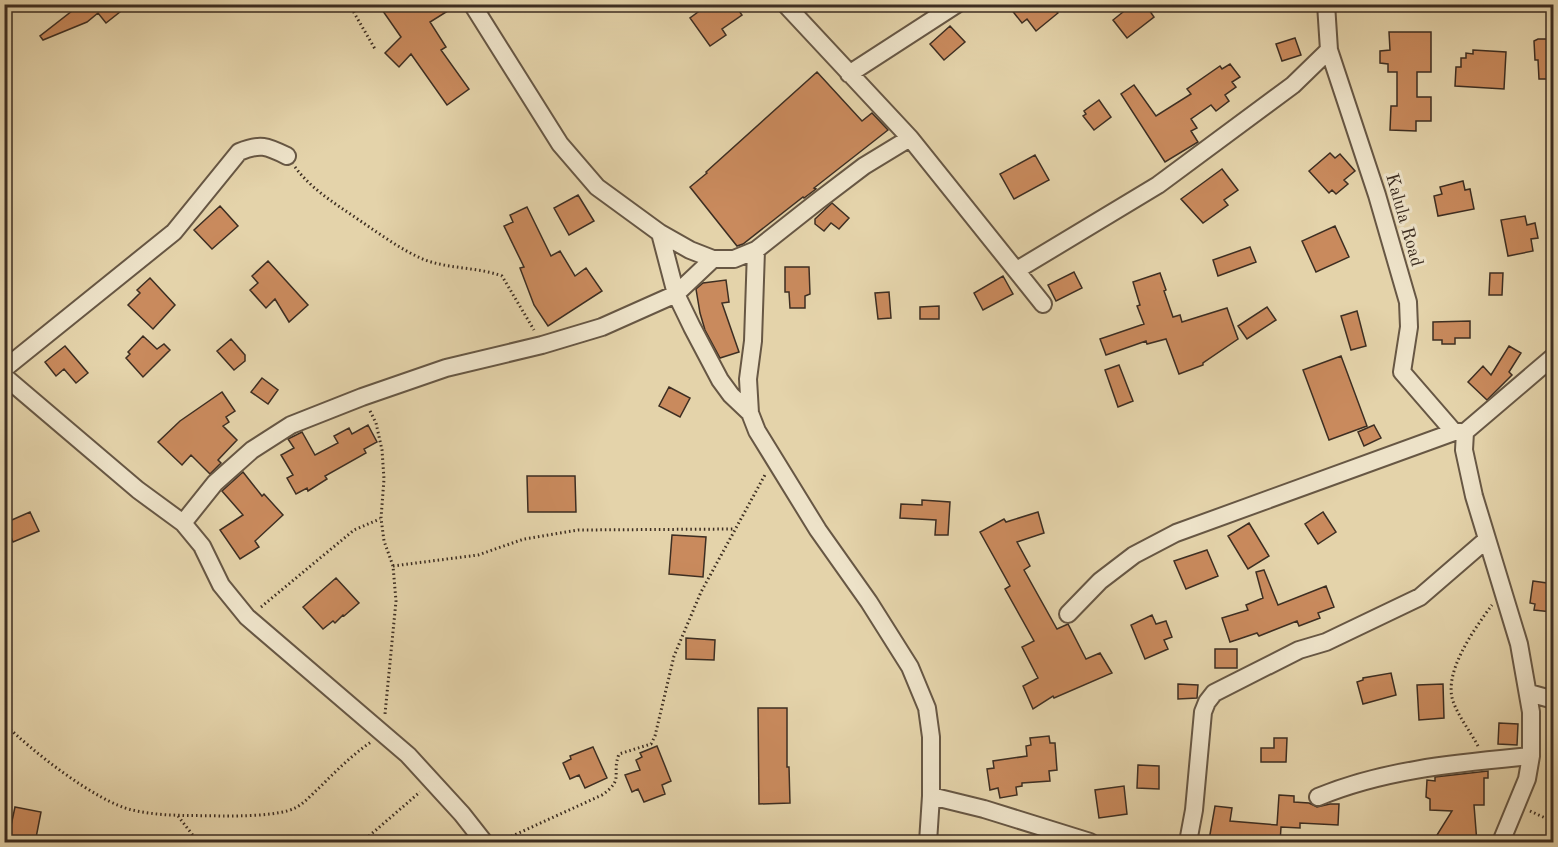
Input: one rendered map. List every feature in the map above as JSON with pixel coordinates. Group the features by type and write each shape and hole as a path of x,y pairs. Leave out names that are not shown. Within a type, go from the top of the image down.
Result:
{"street":[{"path":"472,4 560,144 597,187 660,233 690,250 713,259 734,259 756,250 855,173 910,138"},
{"path":"785,4 910,138 1043,304"},
{"path":"849,74 957,4"},
{"name":"Kalula Road","path":"1326,4 1329,50 1377,195 1408,302 1409,327 1402,372 1459,432"},
{"path":"1017,270 1158,185 1293,85 1329,50"},
{"path":"4,369 174,232 239,152 251,147 267,146 287,156"},
{"path":"660,233 676,294 720,380 731,395 750,412"},
{"path":"756,250 754,330 748,379 750,412 757,431 818,530 910,667 927,708 931,738 932,796 928,843"},
{"path":"183,523 215,483 252,450 291,425 446,368 542,345 602,327 676,294 713,259"},
{"path":"1068,614 1100,580 1134,555 1176,532 1459,432 1554,356"},
{"path":"4,376 57,418 138,490 183,523 202,546 221,585 247,617 383,732 434,782 484,843"},
{"path":"1459,432 1486,540 1519,644 1529,693 1532,731 1527,779 1501,843"},
{"path":"1188,843 1194,810 1203,712 1214,693 1299,650 1326,642 1420,597 1486,540"},
{"path":"1529,693 1554,700"},
{"path":"1318,797 1347,785 1394,774 1456,763 1531,756"},
{"path":"932,796 984,809 1090,843"}],"path":[{"path":"349,4 375,49"},
{"path":"287,156 306,182 398,247 427,260 452,267 484,270 502,276 542,345"},
{"path":"4,723 17,736 101,798 129,810 178,816 245,816 294,809 353,754 383,732 396,601 393,566 384,541 381,518 384,479 382,450 376,423 362,397"},
{"path":"497,843 602,795 614,787 619,754 651,744 656,736 674,656 701,592 775,457"},
{"path":"247,617 354,530 381,518"},
{"path":"393,566 478,555 524,539 578,530 734,529"},
{"path":"1486,760 1453,701 1450,686 1452,674 1478,623 1502,590"},
{"path":"362,843 434,782"},
{"path":"1517,807 1554,822"},
{"path":"178,816 198,843"}],"building":[{"path":"81,4 130,4 106,23 98,13 87,22 43,40 40,36"},
{"path":"378,4 459,4 430,22 446,47 441,50 469,89 447,105 411,54 399,67 385,53 401,37"},
{"path":"709,4 734,4 742,15 722,29 726,35 710,46 690,18"},
{"path":"1007,4 1051,4 1058,13 1036,31 1027,19 1022,23"},
{"path":"1133,4 1145,4 1154,17 1127,38 1113,20"},
{"path":"950,26 965,42 944,60 930,44"},
{"path":"1389,32 1431,32 1431,72 1417,72 1417,97 1431,97 1431,121 1416,121 1416,131 1390,130 1391,106 1397,106 1397,72 1388,72 1388,64 1380,63 1380,51 1390,50"},
{"path":"1295,38 1301,55 1282,61 1276,44"},
{"path":"1554,39 1554,79 1539,79 1534,41"},
{"path":"1473,50 1506,52 1504,89 1455,86 1456,67 1461,67 1461,58 1466,58 1466,53 1473,54"},
{"path":"1230,64 1240,77 1232,82 1236,87 1225,95 1229,101 1216,111 1211,105 1191,119 1197,128 1191,131 1198,142 1165,162 1121,94 1134,85 1156,116 1191,94 1187,89 1220,66 1222,69"},
{"path":"817,72 862,121 872,113 888,130 814,188 816,189 743,244 737,246 690,187"},
{"path":"1099,100 1111,117 1094,130 1083,116 1086,114 1084,111"},
{"path":"1330,153 1335,158 1340,154 1355,171 1344,180 1348,184 1336,194 1332,190 1329,193 1309,171"},
{"path":"1035,155 1049,180 1014,199 1000,174"},
{"path":"1222,169 1238,190 1224,200 1228,205 1203,223 1181,199"},
{"path":"1463,181 1465,190 1470,189 1474,209 1438,216 1434,196 1442,194 1440,187"},
{"path":"578,195 594,221 569,235 554,208"},
{"path":"832,203 849,218 839,229 831,223 824,231 815,224 815,219"},
{"path":"220,206 238,226 212,249 194,230"},
{"path":"527,207 551,256 560,251 575,276 586,268 602,291 548,326 534,305 520,268 524,267 504,226 513,222 510,215"},
{"path":"1525,216 1527,225 1535,223 1538,238 1531,239 1533,251 1508,256 1501,220"},
{"path":"1335,226 1349,257 1316,272 1302,241"},
{"path":"1250,247 1256,262 1218,276 1213,260"},
{"path":"268,261 308,305 289,322 275,299 266,308 250,290 258,283 252,276"},
{"path":"785,267 809,267 810,294 805,296 805,308 790,308 789,292 785,292"},
{"path":"1074,272 1082,288 1056,301 1048,285"},
{"path":"1160,273 1173,317 1180,315 1182,322 1227,308 1238,339 1203,365 1179,374 1166,339 1147,344 1146,341 1106,355 1100,339 1144,324 1137,306 1140,305 1133,282"},
{"path":"1490,273 1503,273 1502,295 1489,295"},
{"path":"1003,276 1013,294 983,310 974,293"},
{"path":"150,278 175,305 153,329 128,305 140,293 137,290"},
{"path":"726,280 729,302 722,303 739,352 720,358 705,330 696,289 703,283"},
{"path":"889,292 891,318 878,319 875,293"},
{"path":"939,306 939,319 920,319 920,307"},
{"path":"1267,307 1276,320 1247,339 1238,326"},
{"path":"1357,311 1366,346 1351,350 1341,316"},
{"path":"1470,321 1470,338 1455,338 1455,344 1442,344 1442,340 1433,340 1433,322"},
{"path":"143,336 157,349 164,344 170,350 143,377 126,358 130,354 128,352"},
{"path":"231,339 245,355 245,361 234,370 217,351"},
{"path":"65,346 88,373 76,383 64,369 56,376 45,362"},
{"path":"1509,346 1521,353 1509,372 1512,375 1487,400 1468,382 1483,366 1491,375"},
{"path":"1341,356 1367,426 1329,440 1303,370"},
{"path":"1119,365 1133,401 1118,407 1105,370"},
{"path":"262,378 278,390 268,404 251,392"},
{"path":"669,387 690,398 680,417 659,406"},
{"path":"222,392 235,411 226,417 229,422 223,426 237,440 218,460 221,463 210,474 191,455 182,465 158,442 180,421"},
{"path":"368,425 377,442 364,449 366,453 325,476 327,479 308,491 307,488 296,494 287,478 293,475 281,455 294,448 288,439 302,432 315,455 338,443 334,436 349,428 352,434"},
{"path":"1374,425 1381,438 1364,446 1358,432"},
{"path":"243,472 262,496 264,494 283,515 255,541 259,547 240,559 220,530 243,515 222,491"},
{"path":"527,476 575,476 576,512 528,512"},
{"path":"922,500 950,502 948,535 935,535 936,520 900,518 901,504 922,505"},
{"path":"30,512 39,531 13,542 5,523"},
{"path":"1038,512 1044,533 1017,542 1030,566 1024,570 1057,629 1068,624 1086,659 1100,653 1112,673 1054,698 1053,696 1033,709 1023,686 1038,678 1022,647 1034,641 1005,589 1010,586 980,532 1004,519 1006,522"},
{"path":"1323,512 1336,532 1318,544 1305,524"},
{"path":"1249,523 1269,556 1248,569 1228,536"},
{"path":"672,535 706,537 703,577 669,574"},
{"path":"1207,550 1218,576 1186,589 1174,561"},
{"path":"1264,570 1278,605 1326,586 1334,607 1318,613 1320,618 1299,626 1297,621 1259,636 1257,633 1230,642 1222,618 1248,610 1246,605 1263,598 1256,572"},
{"path":"336,578 359,603 335,623 333,621 323,629 303,607"},
{"path":"1533,581 1554,584 1552,612 1534,610 1535,604 1530,603"},
{"path":"1152,615 1156,624 1166,621 1172,637 1164,640 1168,649 1145,659 1131,625"},
{"path":"686,638 715,640 714,660 686,659"},
{"path":"1215,649 1237,649 1237,668 1215,668"},
{"path":"1391,673 1396,695 1363,704 1357,682 1363,678"},
{"path":"1178,684 1198,685 1197,698 1178,699"},
{"path":"1443,684 1444,718 1419,720 1417,685"},
{"path":"758,708 787,708 787,767 789,767 790,803 759,804"},
{"path":"1499,723 1518,724 1517,745 1498,744"},
{"path":"1049,736 1050,743 1055,743 1057,770 1049,771 1050,781 1022,783 1022,786 1016,787 1017,795 1000,798 998,788 990,790 987,769 994,768 993,761 1027,756 1026,746 1031,745 1030,738"},
{"path":"1274,738 1287,738 1286,762 1261,762 1261,748 1274,748"},
{"path":"657,746 671,781 662,785 665,794 644,802 638,789 632,792 625,775 640,770 636,760 642,757 640,753"},
{"path":"593,747 607,778 585,788 579,775 570,779 563,763 571,759 570,756"},
{"path":"1138,765 1159,766 1159,789 1137,788"},
{"path":"1488,771 1488,778 1484,778 1484,805 1474,805 1477,843 1432,843 1452,811 1430,810 1430,799 1426,797 1427,780 1435,781 1435,777"},
{"path":"1124,786 1127,814 1099,818 1095,790"},
{"path":"1279,795 1294,796 1294,802 1309,803 1317,807 1339,804 1338,825 1300,823 1300,828 1281,827 1280,843 1226,843 1209,840 1215,806 1232,808 1230,821 1277,825"},
{"path":"15,807 41,812 35,843 19,843 20,837 9,835"}]}
